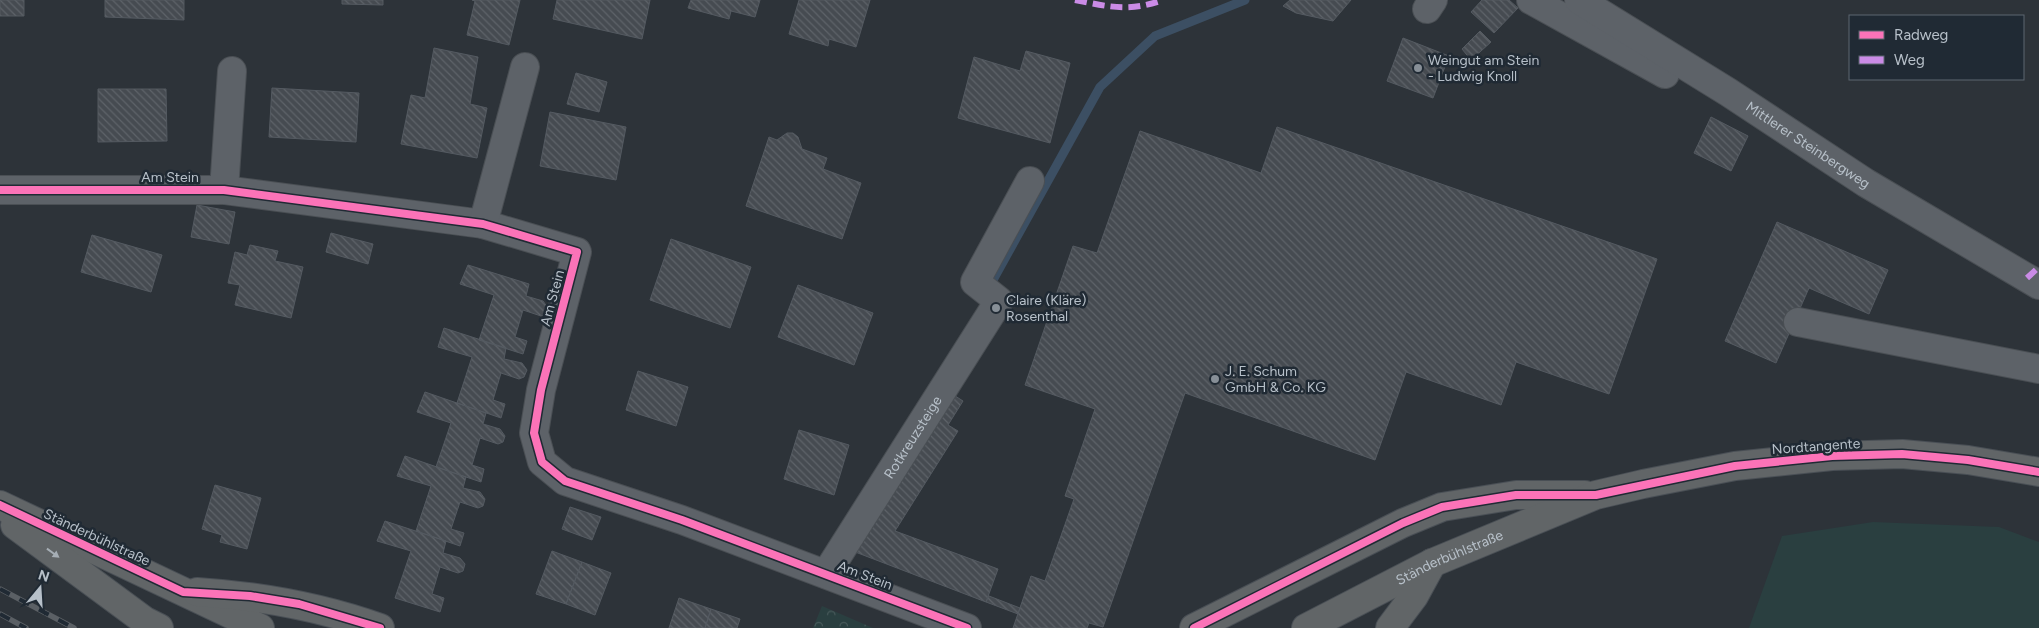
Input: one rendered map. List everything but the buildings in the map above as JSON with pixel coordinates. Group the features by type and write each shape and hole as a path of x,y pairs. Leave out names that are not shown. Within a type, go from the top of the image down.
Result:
{"highway":[{"name":"Nordtangente","path":"1596,495 1735,466 1832,456 1902,454 1968,460 2039,472"},
{"path":"1194,628 1403,523 1442,507 1516,495 1596,495"},
{"name":"Ständerbühlstraße","path":"1306,628 1432,563 1596,495"},
{"name":"Ständerbühlstraße","path":"0,505 260,628"},
{"path":"0,514 145,621 159,628"},
{"path":"1390,628 1414,596 1432,563"},
{"path":"183,592 250,596 299,604 380,628"}],"street":[{"path":"1531,0 1722,105 1755,112"},
{"name":"Mittlerer Steinbergweg","path":"1579,0 1728,92 1755,112 1866,183 2039,285"},
{"path":"483,224 525,67"},
{"path":"224,190 232,71"},
{"name":"Rotkreuzsteige","path":"826,574 999,300 975,282 1030,181"},
{"name":"Am Stein","path":"0,190 224,190 483,224 578,252 541,390 534,433 542,462 565,481 682,520 957,626"},
{"path":"1798,322 2039,369"}],"green space":[{"path":"1873,522 1999,527 2039,542 2039,628 1749,628 1782,536"},
{"path":"822,606 873,628 813,628"}],"waterway":[{"path":"988,289 1100,87 1155,36 1245,0"}],"railway":[{"path":"0,589 74,628"},
{"path":"0,614 26,628"}],"marked path":[{"path":"1075,0 1119,7 1140,6 1163,0"},
{"path":"2027,278 2039,267"}],"cycle path":[{"path":"0,190 224,190 483,224 577,252 541,390 534,433 542,462 565,481 682,520 967,628"},
{"path":"1194,628 1403,523 1442,507 1516,495 1596,495 1735,466 1832,456 1902,454 1968,460 2039,472"},
{"path":"0,505 183,592 250,596 299,604 380,628"}],"place":[{"name":"Weingut am Stein - Ludwig Knoll","path":"1418,68"},
{"name":"Claire (Kläre) Rosenthal","path":"996,308"},
{"name":"J. E. Schum GmbH & Co. KG","path":"1215,379"}]}
